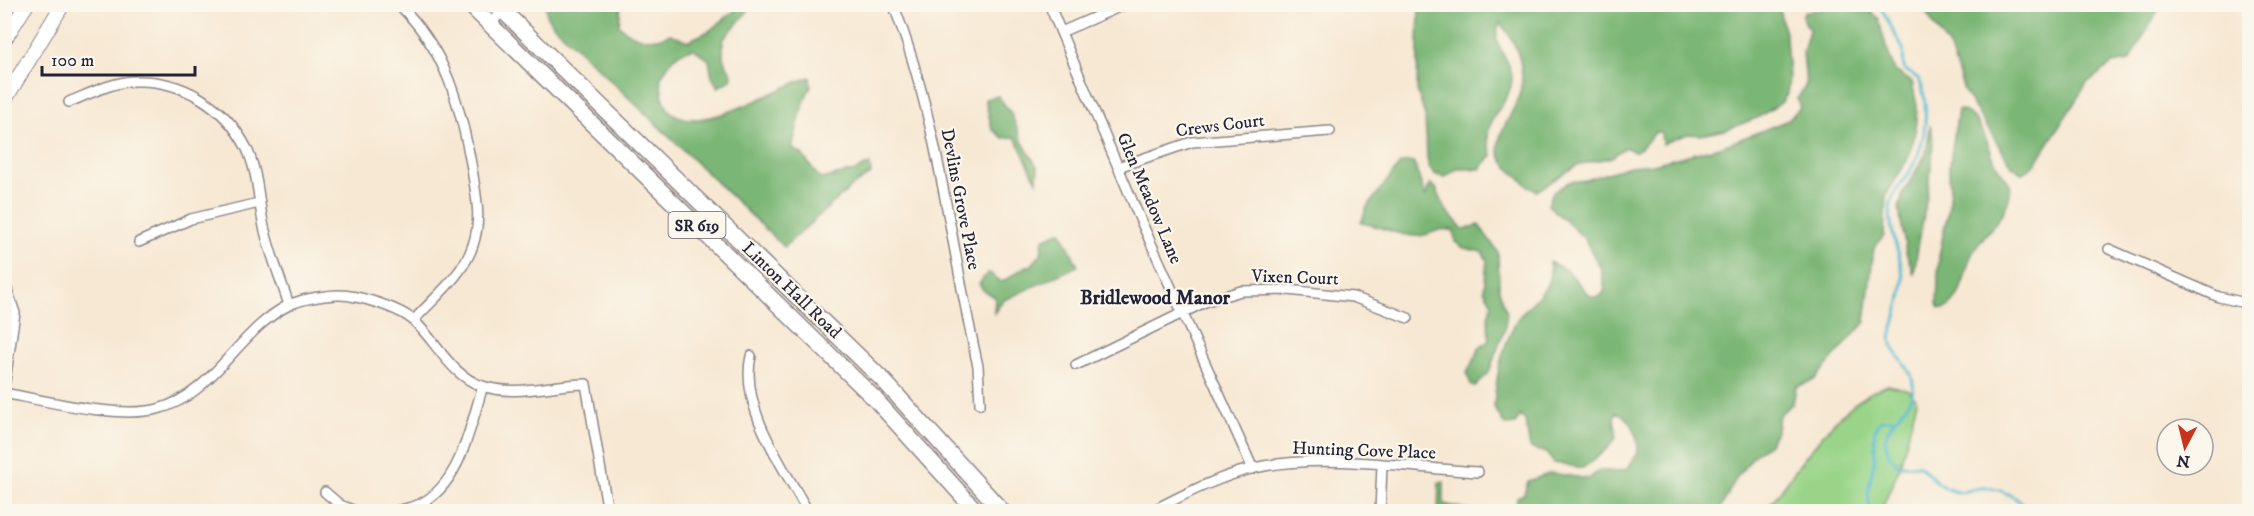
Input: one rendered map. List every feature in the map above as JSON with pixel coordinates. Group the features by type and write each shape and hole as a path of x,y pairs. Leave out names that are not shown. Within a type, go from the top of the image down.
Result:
{"main road":[{"path":"4,40 27,4"},
{"path":"4,101 63,4"},
{"name":"Linton Hall Road","path":"469,4 867,391 977,512"},
{"name":"Linton Hall Road","path":"502,7 884,381 1003,512"}],"street":[{"path":"398,4 434,47 453,85 465,130 480,217 473,247 456,274 414,320"},
{"name":"Devlins Grove Place","path":"893,4 911,55 934,142 978,366 980,404"},
{"name":"Glen Meadow Lane","path":"1049,4 1182,313 1253,469"},
{"path":"1061,32 1126,4"},
{"path":"490,26 502,7"},
{"path":"69,102 103,88 133,81 186,89 211,105 230,123 246,148 256,180 272,257 289,305"},
{"name":"Crews Court","path":"1118,167 1192,142 1330,131"},
{"path":"139,242 191,219 259,203"},
{"path":"2109,249 2219,297 2250,304"},
{"path":"4,281 15,314 4,388"},
{"name":"Vixen Court","path":"1076,365 1222,296 1270,290 1353,297 1408,318"},
{"path":"4,393 106,410 157,409 180,400 205,383 269,318 289,305 340,295 387,306 414,320 450,364 483,386 510,390 586,384 609,512"},
{"path":"751,356 748,376 750,398 762,426 808,512"},
{"path":"392,512 419,505 441,489 467,438 483,386"},
{"name":"Hunting Cove Place","path":"1150,512 1233,475 1285,464 1317,463 1478,472"},
{"path":"1380,512 1382,466"},
{"path":"326,492 340,505 358,512"}],"green space":[{"path":"1862,4 1879,19 1895,71 1912,82 1917,106 1915,135 1907,161 1886,195 1884,236 1874,248 1865,322 1814,380 1796,387 1793,403 1779,415 1777,430 1769,444 1755,454 1737,477 1719,511 1502,511 1516,507 1517,497 1524,494 1528,481 1551,473 1589,479 1599,470 1615,472 1627,469 1638,453 1634,428 1627,419 1616,412 1614,418 1616,437 1611,445 1596,458 1583,468 1554,463 1546,453 1530,448 1525,420 1520,416 1515,424 1505,425 1494,407 1502,355 1520,315 1545,288 1550,272 1549,262 1567,270 1591,297 1600,297 1605,290 1601,269 1584,238 1548,205 1552,193 1569,182 1723,146 1786,121 1800,108 1797,99 1806,85 1803,52 1809,30 1802,16 1805,11 1821,10 1827,5"},
{"path":"546,5 621,5 619,25 631,34 650,39 671,34 688,41 709,31 742,5 758,5 752,6 723,40 723,58 732,75 731,80 718,87 712,77 709,60 694,49 682,52 670,63 660,79 669,110 682,118 699,119 718,115 810,77 811,87 792,148 802,154 820,179 855,171 870,164 871,174 851,187 784,247 554,26 547,17"},
{"path":"1419,5 1778,5 1786,37 1789,79 1787,94 1781,103 1757,118 1725,130 1700,135 1688,134 1662,144 1661,132 1656,132 1634,152 1625,147 1612,157 1577,165 1537,191 1505,165 1498,147 1503,130 1517,101 1522,81 1517,50 1500,23 1497,38 1511,71 1512,79 1508,95 1495,115 1489,130 1488,140 1492,155 1480,169 1457,169 1444,178 1429,168 1425,116 1417,90"},
{"path":"1921,5 2161,5 2129,61 2112,64 2087,83 2034,166 2022,173 2012,166 1965,93 1950,49"},
{"path":"998,96 1011,113 1023,143 1038,168 1037,182 1015,137 1003,138 992,129 985,99"},
{"path":"1958,110 1966,112 1978,123 1996,164 2007,181 2010,192 2005,209 1972,254 1959,293 1955,300 1944,309 1939,308 1937,304 1939,256 1950,200 1949,169"},
{"path":"1930,126 1933,137 1930,174 1914,275 1906,252 1899,209 1903,193 1926,154"},
{"path":"1414,163 1425,196 1430,184 1436,188 1446,210 1464,230 1479,225 1498,252 1499,290 1507,313 1504,331 1489,372 1475,387 1471,385 1467,373 1479,349 1489,340 1488,317 1492,304 1484,290 1487,260 1482,252 1464,248 1455,242 1454,231 1438,230 1422,236 1410,236 1361,223 1367,207 1400,164"},
{"path":"1061,231 1078,266 1002,301 994,313 995,297 984,291 979,284 988,272 1002,282 1026,266 1031,266 1041,254 1043,239"},
{"path":"1888,385 1909,390 1917,401 1900,466 1881,511 1765,511 1819,439 1835,422 1851,406"},
{"path":"1439,482 1444,482 1444,504 1472,511 1438,511"}],"waterway":[{"path":"1879,4 1903,49 1904,69 1919,79 1925,100 1924,133 1918,154 1891,204 1891,223 1903,277 1902,293 1891,340 1895,352 1910,372 1913,385 1911,397 1887,432 1885,441 1888,452 1898,465 1919,465 1948,489 1960,492 1981,488 1995,489 2015,498 2032,512"},
{"path":"1871,512 1868,497 1875,455 1875,433 1881,420 1894,419"}],"district":[{"name":"Bridlewood Manor","path":"1155,297"}]}
